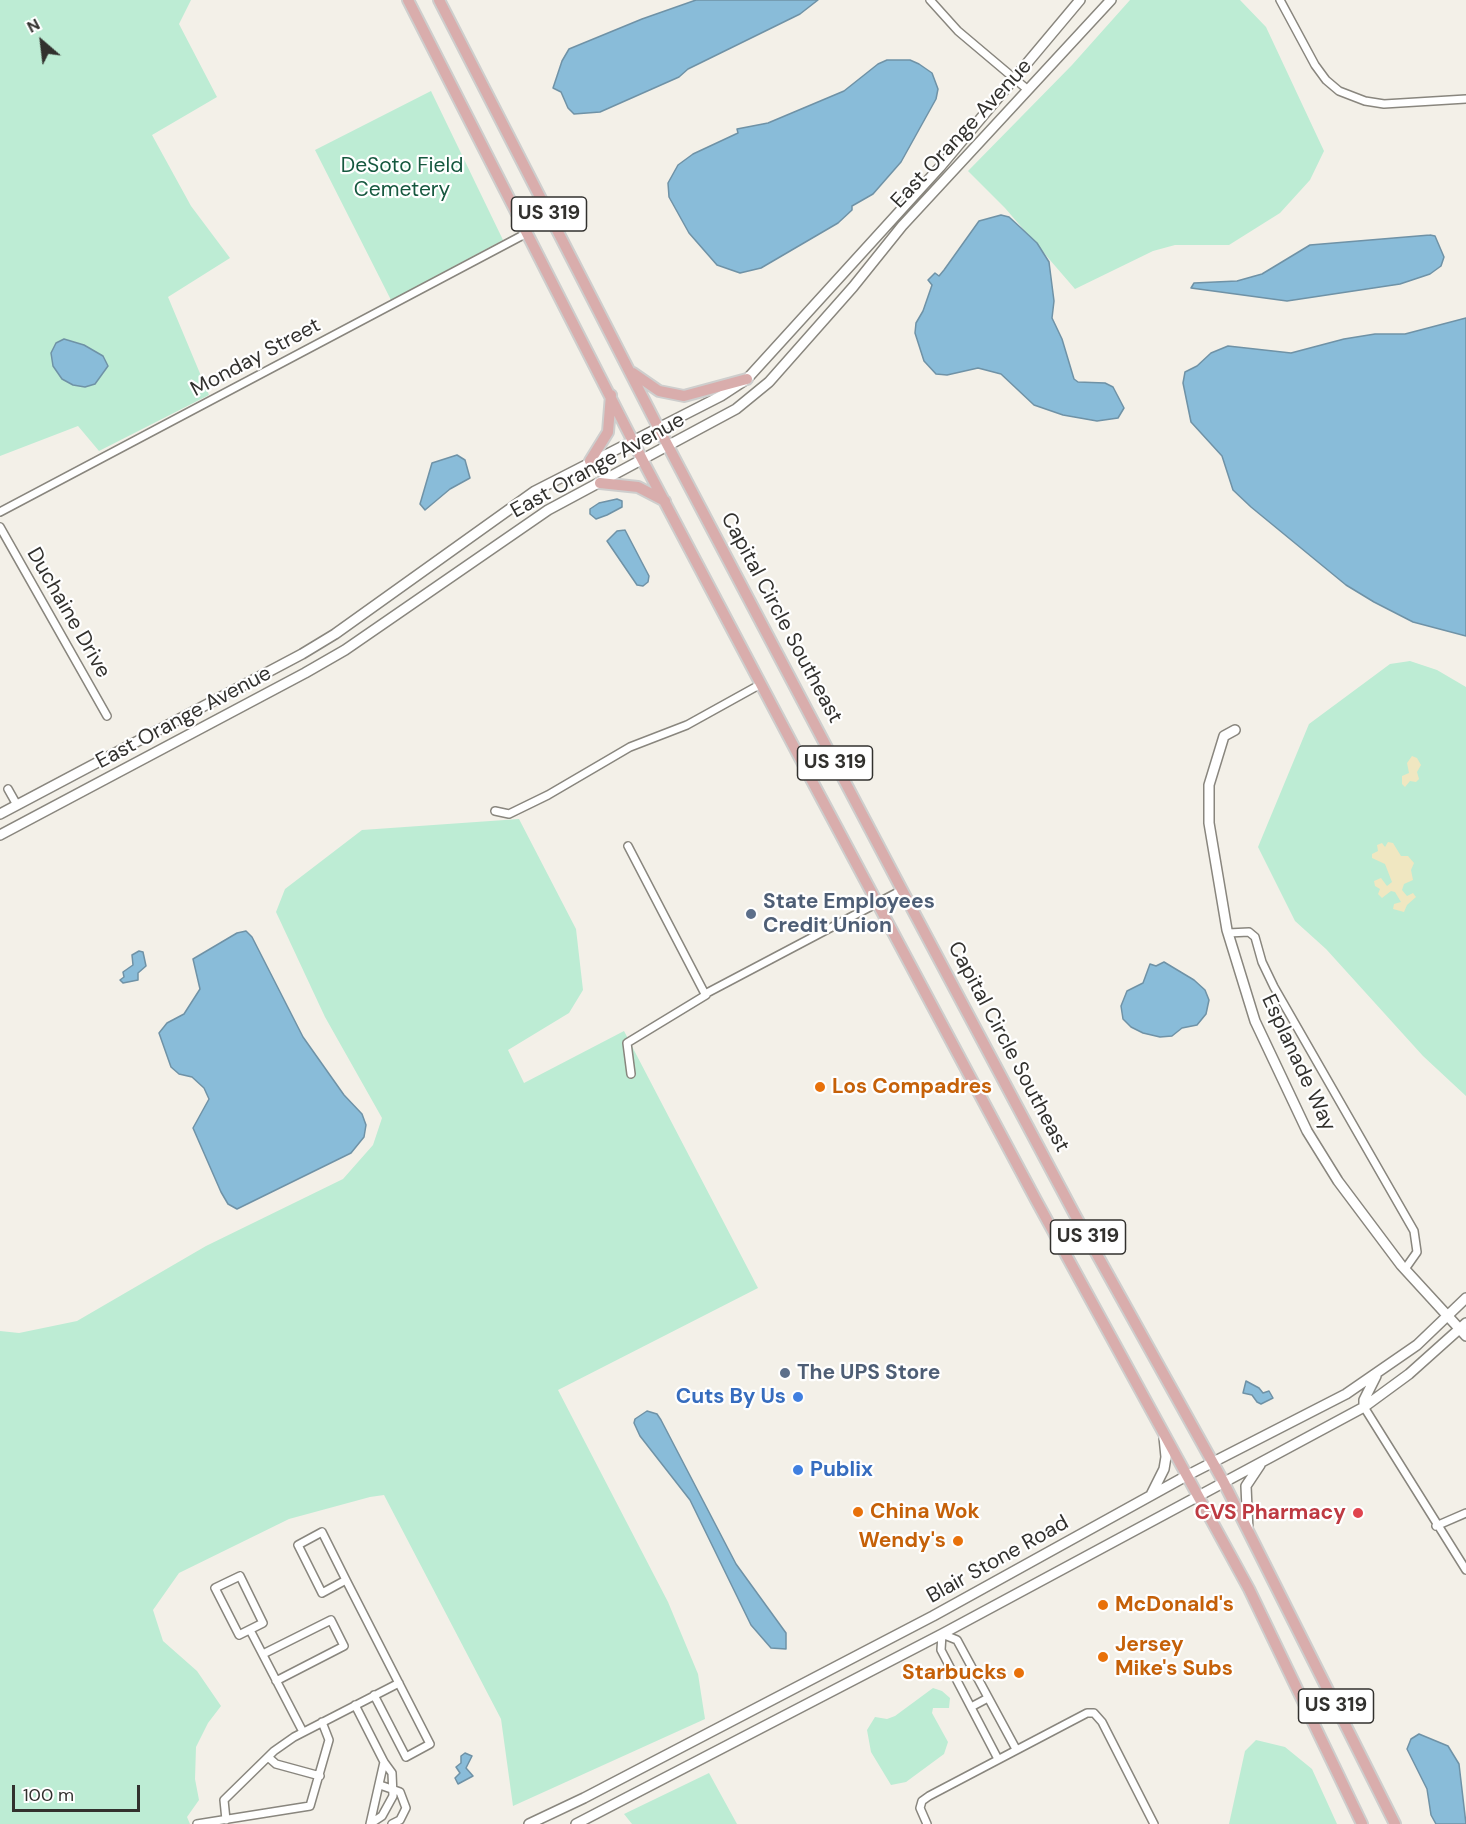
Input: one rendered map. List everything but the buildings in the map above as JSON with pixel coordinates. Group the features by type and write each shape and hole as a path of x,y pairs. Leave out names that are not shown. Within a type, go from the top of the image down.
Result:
{"main road":[{"name":"US 319","path":"408,0 761,684 1036,1200 1249,1589 1362,1824"},
{"name":"Capital Circle Southeast","path":"439,0 658,427 902,890 1075,1215 1214,1463 1395,1824"},
{"path":"630,372 659,391 684,396 747,379"},
{"path":"590,460 608,432 611,395"},
{"path":"600,483 638,487 665,501"}],"street":[{"path":"930,0 958,31 1028,90"},
{"name":"East Orange Avenue","path":"0,814 268,673 335,634 506,509 590,460 721,396 747,379 940,167 1080,0"},
{"name":"East Orange Avenue","path":"0,835 305,674 345,650 548,510 644,461 736,410 769,382 854,287 902,226 1111,0"},
{"path":"1280,0 1316,65 1326,80 1339,90 1365,101 1384,104 1466,99"},
{"name":"Monday Street","path":"0,512 527,233"},
{"name":"Duchaine Drive","path":"0,527 107,716"},
{"path":"495,812 509,814 548,795 630,747 687,725 761,684"},
{"name":"Esplanade Way","path":"1235,730 1224,736 1209,785 1209,823 1228,933 1255,1021 1307,1131 1338,1180 1405,1269 1464,1329"},
{"path":"8,789 26,822"},
{"path":"628,846 706,994"},
{"path":"632,1074 627,1042 706,994 902,890"},
{"path":"1228,933 1249,932 1255,937 1262,962 1274,987 1414,1231 1417,1252 1405,1269"},
{"name":"Blair Stone Road","path":"529,1824 584,1798 933,1616 1188,1475 1335,1401 1377,1374 1449,1316 1466,1298"},
{"name":"Blair Stone Road","path":"576,1824 942,1634 1364,1407 1464,1329"},
{"path":"1377,1374 1364,1400 1364,1407 1436,1526 1466,1570"},
{"path":"1149,1497 1158,1485 1164,1469 1166,1457 1164,1432"},
{"path":"1248,1533 1246,1486 1265,1459"},
{"path":"1436,1526 1466,1513"},
{"path":"346,1580 322,1593 298,1545 322,1532 430,1744 406,1757 374,1695"},
{"path":"240,1576 263,1623 250,1630 239,1635 215,1588 240,1576"},
{"path":"933,1616 942,1634 941,1650 998,1759"},
{"path":"263,1654 331,1620 344,1646 276,1681"},
{"path":"250,1630 303,1732"},
{"path":"942,1634 957,1640 1016,1749"},
{"path":"226,1820 224,1800 268,1757 303,1732 399,1683"},
{"path":"971,1707 988,1698"},
{"path":"355,1705 392,1773 393,1788 389,1805 382,1816 371,1824"},
{"path":"927,1824 920,1808 922,1801 929,1796 1087,1713 1094,1713 1102,1722 1154,1824"},
{"path":"197,1824 306,1809 313,1801 329,1740 322,1722"},
{"path":"268,1757 276,1764 320,1776"},
{"path":"371,1824 384,1762"},
{"path":"380,1785 400,1792 406,1808 400,1820 392,1824"}],"green space":[{"path":"0,0 191,0 179,24 217,97 152,135 191,206 230,258 168,297 209,395 99,451 78,426 0,456"},
{"path":"1130,0 1240,0 1266,27 1324,151 1310,180 1280,213 1229,245 1175,245 1153,251 1075,289 1005,208 968,171 1072,65"},
{"name":"DeSoto Field Cemetery","path":"431,91 503,240 391,300 315,150"},
{"path":"1410,661 1437,670 1466,687 1466,1096 1423,1056 1326,949 1295,921 1258,847 1309,724 1390,664"},
{"path":"519,819 576,929 583,990 569,1013 508,1050 524,1083 624,1031 758,1288 558,1390 668,1602 698,1674 705,1719 513,1806 501,1719 384,1495 370,1497 289,1519 179,1573 153,1610 163,1641 197,1671 221,1706 208,1723 196,1747 195,1779 199,1800 187,1817 190,1824 0,1824 0,1331 19,1333 77,1321 206,1246 343,1179 373,1145 382,1118 325,1017 276,912 285,889 362,830"},
{"path":"933,1688 942,1691 950,1698 949,1708 933,1708 932,1713 948,1742 944,1754 906,1782 891,1785 871,1752 867,1730 875,1717 887,1719 895,1716"},
{"path":"1256,1740 1285,1747 1312,1769 1337,1824 1229,1824 1245,1751"},
{"path":"709,1773 737,1824 632,1824 624,1814"}],"sand":[{"path":"1412,756 1417,758 1421,765 1417,772 1419,779 1416,782 1410,781 1405,787 1402,784 1402,776 1409,773 1407,763"},
{"path":"1388,842 1393,843 1401,856 1408,856 1414,863 1411,870 1413,880 1404,884 1402,890 1407,896 1413,893 1416,897 1407,905 1404,912 1393,909 1394,904 1401,902 1395,892 1391,891 1382,898 1378,894 1380,889 1375,886 1374,881 1381,878 1387,886 1392,882 1385,864 1372,858 1372,854 1378,851 1377,845 1382,843 1385,847"}],"water":[{"path":"696,0 818,0 800,14 688,69 679,77 600,112 574,114 568,108 561,92 553,88 562,61 569,49"},
{"path":"887,60 910,60 919,64 932,73 938,89 936,99 901,162 873,194 852,206 852,210 838,223 761,268 740,273 717,265 689,233 669,197 668,183 678,165 693,154 738,133 737,129 768,123 844,91 878,64"},
{"path":"1001,215 1009,217 1037,243 1049,262 1054,301 1052,318 1062,339 1074,379 1078,382 1105,383 1113,387 1124,408 1118,418 1097,421 1063,415 1034,405 1001,374 978,368 947,375 936,374 924,361 915,333 916,323 932,285 928,280 935,273 939,276 979,221"},
{"path":"1435,236 1444,257 1441,266 1430,274 1400,284 1287,301 1191,288 1194,283 1237,281 1262,274 1310,245"},
{"path":"1466,318 1466,636 1413,622 1374,602 1346,585 1251,507 1233,490 1222,456 1191,422 1183,383 1185,372 1197,366 1211,353 1228,346 1291,353 1344,339 1375,334 1405,334"},
{"path":"64,339 84,345 103,356 108,366 95,384 85,387 73,385 62,379 53,366 51,353 56,343"},
{"path":"457,455 465,460 470,478 450,489 425,510 420,504 432,463"},
{"path":"617,499 622,501 622,507 596,519 590,514 590,509 599,503"},
{"path":"625,530 649,576 648,582 643,586 637,585 607,541 617,531"},
{"path":"246,931 252,937 303,1037 344,1095 362,1114 366,1125 364,1137 351,1153 237,1209 228,1204 221,1192 193,1128 209,1099 204,1088 192,1077 179,1074 171,1067 159,1033 167,1023 184,1014 200,989 193,959 237,933"},
{"path":"139,951 143,952 146,966 138,973 138,980 123,983 120,980 124,977 123,972 133,965 132,955"},
{"path":"1164,962 1194,980 1205,990 1209,1000 1206,1014 1197,1025 1182,1028 1172,1036 1160,1037 1131,1027 1123,1019 1121,1006 1127,991 1143,983 1150,964 1156,966"},
{"path":"1246,1381 1263,1393 1269,1391 1273,1398 1261,1404 1257,1402 1252,1395 1243,1393"},
{"path":"647,1411 657,1414 661,1420 736,1564 786,1633 786,1649 771,1648 751,1625 690,1500 640,1436 634,1423 635,1419"},
{"path":"1419,1734 1448,1746 1459,1764 1466,1824 1436,1824 1431,1815 1427,1789 1407,1749 1411,1739"},
{"path":"465,1753 472,1756 466,1768 473,1776 458,1784 455,1778 460,1773 456,1767 461,1763 461,1756"}],"place":[{"name":"State Employees Credit Union","path":"751,914"},
{"name":"Los Compadres","path":"820,1087"},
{"name":"The UPS Store","path":"785,1373"},
{"name":"Cuts By Us","path":"798,1397"},
{"name":"Publix","path":"798,1470"},
{"name":"China Wok","path":"858,1512"},
{"name":"CVS Pharmacy","path":"1358,1513"},
{"name":"Wendy's","path":"958,1541"},
{"name":"McDonald's","path":"1103,1605"},
{"name":"Jersey Mike's Subs","path":"1103,1657"},
{"name":"Starbucks","path":"1019,1673"}]}
